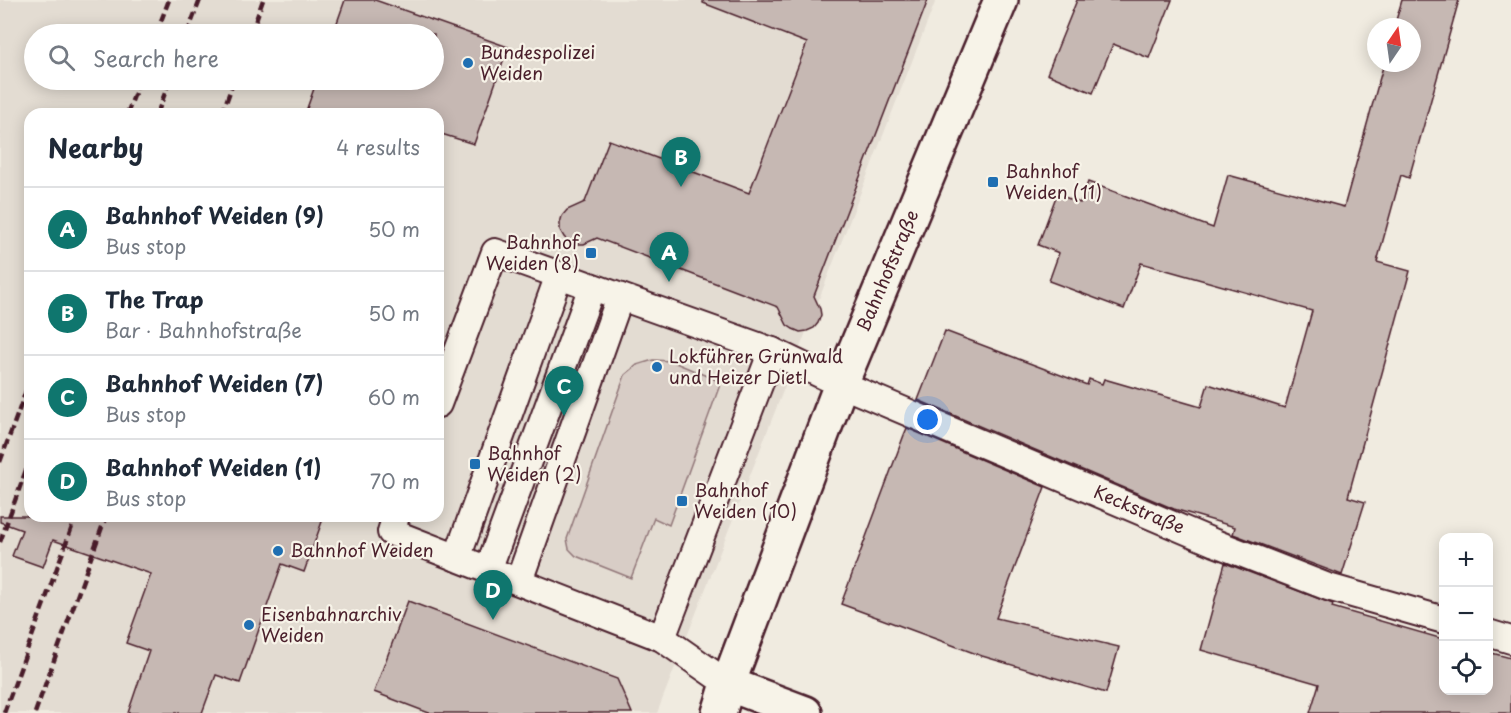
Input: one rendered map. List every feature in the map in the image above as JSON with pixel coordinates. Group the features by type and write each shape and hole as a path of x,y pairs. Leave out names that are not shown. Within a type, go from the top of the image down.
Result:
{"main road":[{"name":"Bahnhofstraße","path":"724,698 841,384 1000,0"},
{"path":"724,698 805,713"}],"lane":[{"name":"Keckstraße","path":"444,388 495,252 772,351 841,384 1215,543 1328,587 1439,619"},
{"path":"457,558 559,275"},
{"path":"488,570 592,287"},
{"path":"519,581 620,297"},
{"path":"662,638 772,351"},
{"path":"394,522 391,532 662,638 724,698"},
{"path":"1493,635 1511,640"}],"shaded area":[{"path":"0,0 936,0 657,713 0,713"},
{"path":"653,360 671,361 721,382 669,525 654,518 631,578 576,556 569,549 567,539 625,375 637,365"}],"building":[{"name":"Bundespolizei Weiden","path":"345,0 375,0 443,24 337,24"},
{"path":"703,0 928,0 814,296 821,315 814,328 807,331 800,332 787,325 778,307 597,238 584,244 569,242 560,230 562,216 567,210 585,202 609,140 749,193 807,43 703,3"},
{"path":"1077,0 1172,0 1149,58 1113,44 1093,93 1047,74"},
{"path":"1402,0 1459,0 1409,178 1401,175 1377,262 1410,271 1348,497 1365,502 1342,575 1233,534 1235,527 1174,509 918,400 945,331 1087,385 1089,379 1102,384 1104,379 1201,407 1208,384 1285,408 1312,311 1141,263 1124,309 1049,281 1059,253 1038,245 1057,194 1080,203 1088,182 1213,228 1228,175 1344,207 1382,72 1421,72 1421,18 1397,18"},
{"name":"Bundespolizei Weiden","path":"444,24 508,47 474,144 444,135 444,108 307,108 313,90 444,90"},
{"path":"907,428 1045,487 996,618 1119,647 1106,693 982,656 841,604"},
{"path":"0,516 24,516 24,522 322,522 304,572 282,564 240,683 216,675 202,713 128,713 149,651 126,643 151,574 53,540 43,567 12,556 22,530 0,522"},
{"path":"1225,563 1333,604 1332,607 1439,638 1439,695 1493,695 1493,653 1511,658 1511,713 1310,713 1319,684 1201,650"},
{"path":"408,601 617,679 632,713 429,713 374,692"}],"railway":[{"path":"160,24 169,0"},
{"path":"191,24 200,0"},
{"path":"255,24 263,0"},
{"path":"129,108 136,90"},
{"path":"159,108 166,90"},
{"path":"224,108 230,90"},
{"path":"0,462 24,396"},
{"path":"0,542 24,476"},
{"path":"4,713 74,522"},
{"path":"35,713 104,522"}],"place":[{"name":"Bundespolizei Weiden","path":"468,63"},
{"name":"Bahnhof Weiden (11)","path":"993,182"},
{"name":"The Trap","path":"681,187"},
{"name":"Bahnhof Weiden (8)","path":"591,253"},
{"name":"Bahnhof Weiden (9)","path":"669,282"},
{"name":"Lokführer Grünwald und Heizer Dietl","path":"657,367"},
{"name":"Bahnhof Weiden (7)","path":"564,416"},
{"name":"Bahnhof Weiden (2)","path":"475,464"},
{"name":"Bahnhof Weiden (10)","path":"682,501"},
{"name":"Bahnhof Weiden","path":"278,551"},
{"name":"Bahnhof Weiden (1)","path":"493,620"},
{"name":"Eisenbahnarchiv Weiden","path":"249,625"}]}
